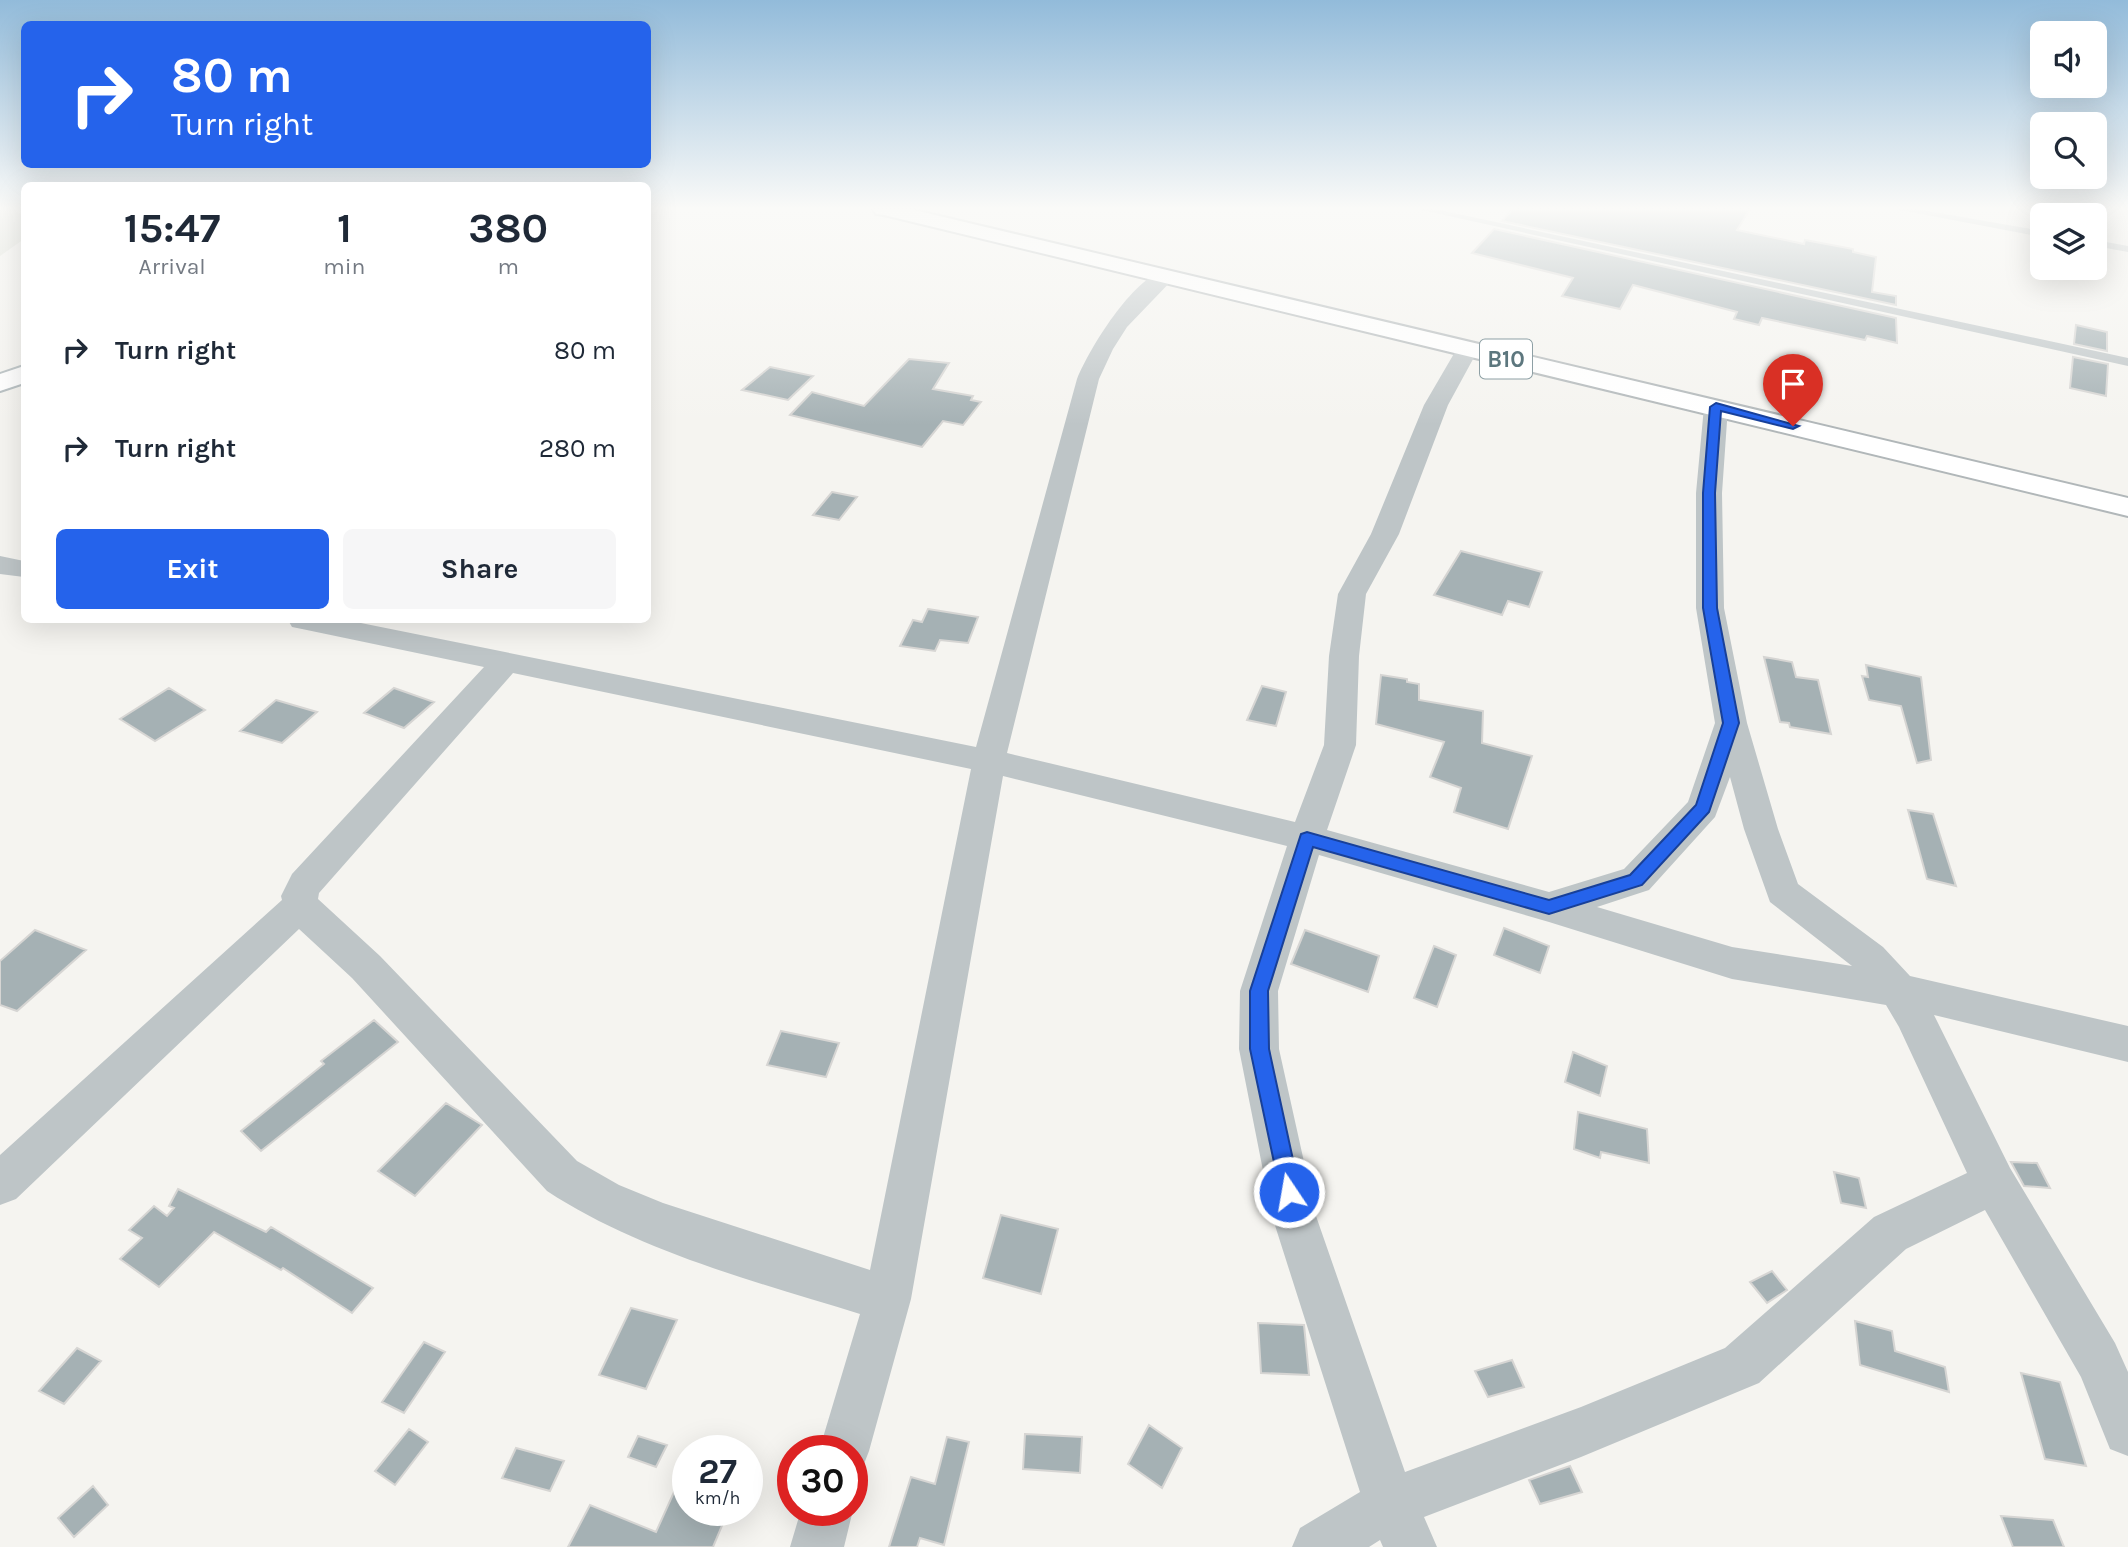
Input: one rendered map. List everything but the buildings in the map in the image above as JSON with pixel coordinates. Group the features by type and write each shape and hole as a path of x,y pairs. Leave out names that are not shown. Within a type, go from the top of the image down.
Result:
{"main road":[{"name":"B10","path":"1187,281 2128,507"},
{"path":"0,383 21,375"}],"street":[{"path":"849,1435 888,1298 989,761 1088,379 1097,353 1121,318 1160,281"},
{"path":"1410,1547 1390,1504 1294,1216 1259,1049 1259,991 1307,838 1340,746 1344,656 1352,594 1385,534 1436,405 1467,350"},
{"path":"1716,407 1709,493 1710,608 1731,723 1760,829 1783,892 1870,958 1898,990 1914,1016 1994,1183 2098,1360 2128,1431"},
{"path":"0,565 21,568"},
{"path":"317,623 989,761 1307,838 1732,962 1898,990 2128,1044"},
{"path":"507,661 305,884 299,897 301,905 316,923 366,967 562,1175 586,1193 731,1251 888,1298"},
{"path":"1549,907 1636,880 1703,808 1731,723"},
{"path":"0,1184 301,905"},
{"path":"1319,1547 1390,1504 1581,1432 1742,1366 1891,1233 1994,1183"},
{"path":"817,1547 823,1526"}],"lane":[{"path":"1755,281 2128,362"}],"route":[{"path":"1289,1192 1259,1049 1259,991 1307,838 1549,907 1636,880 1703,808 1731,723 1710,608 1709,493 1716,407 1793,426"}]}
